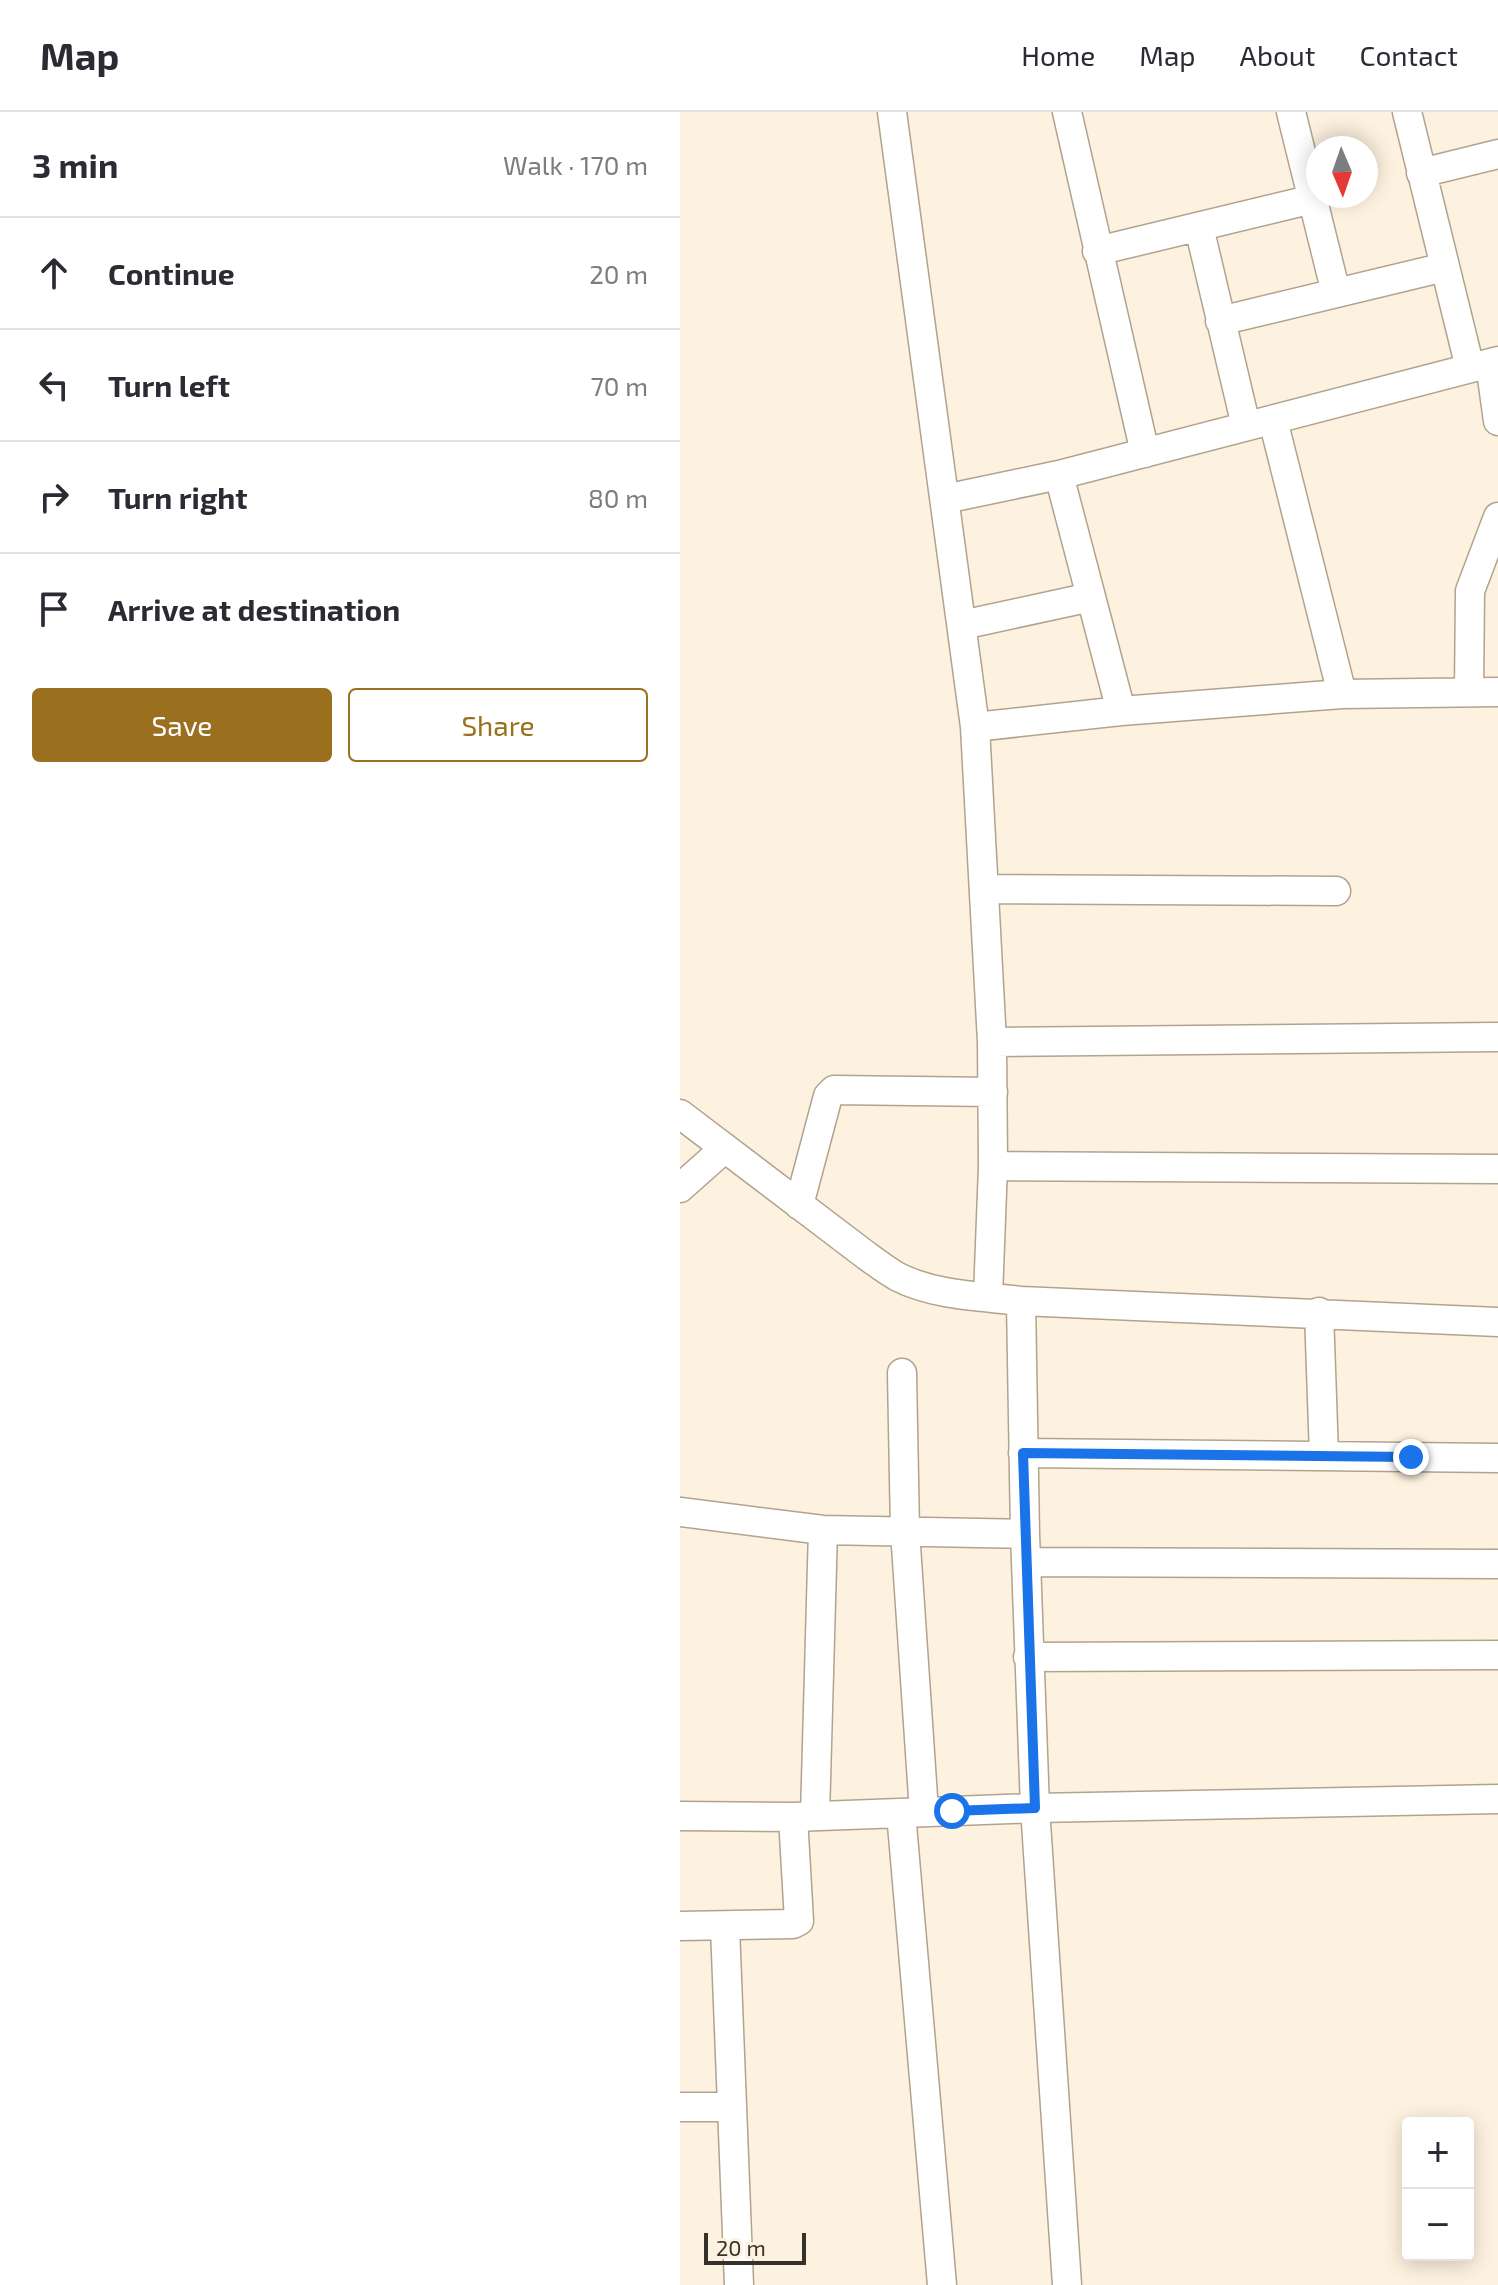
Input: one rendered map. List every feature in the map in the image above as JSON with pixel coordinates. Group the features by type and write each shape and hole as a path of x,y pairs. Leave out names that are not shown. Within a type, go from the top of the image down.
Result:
{"street":[{"path":"892,112 975,727 992,1042 993,1166 988,1297"},
{"path":"1067,112 1145,453"},
{"path":"1291,112 1306,171"},
{"path":"1407,112 1445,267 1486,364 1498,421"},
{"path":"1421,173 1498,154"},
{"path":"1097,251 1306,201"},
{"path":"1315,208 1336,293"},
{"path":"1199,227 1220,321 1259,423 1342,694"},
{"path":"1220,321 1445,267"},
{"path":"945,499 1059,475 1486,364"},
{"path":"1059,475 1121,711"},
{"path":"1469,692 1470,591 1498,517"},
{"path":"962,625 1091,597"},
{"path":"975,727 1121,711 1342,694 1498,692"},
{"path":"985,889 1336,891"},
{"path":"992,1042 1498,1037"},
{"path":"799,1205 828,1096 834,1090 993,1092"},
{"path":"680,1114 898,1277 956,1294 1021,1301 1498,1322"},
{"path":"680,1188 725,1148"},
{"path":"993,1166 1498,1169"},
{"path":"1021,1301 1028,1657 1035,1808 1067,2285"},
{"path":"1319,1312 1324,1456"},
{"path":"902,1373 913,1812 942,2285"},
{"path":"1023,1453 1498,1458"},
{"path":"680,1512 823,1530 1025,1534"},
{"path":"680,1926 725,1927 793,1924 799,1921 823,1530"},
{"path":"1026,1562 1498,1564"},
{"path":"1028,1657 1498,1655"},
{"path":"680,1816 804,1816 1498,1799"},
{"path":"725,1927 739,2285"},
{"path":"680,2107 731,2107"}],"route":[{"path":"952,1811 1035,1808 1023,1453 1411,1457"}]}
